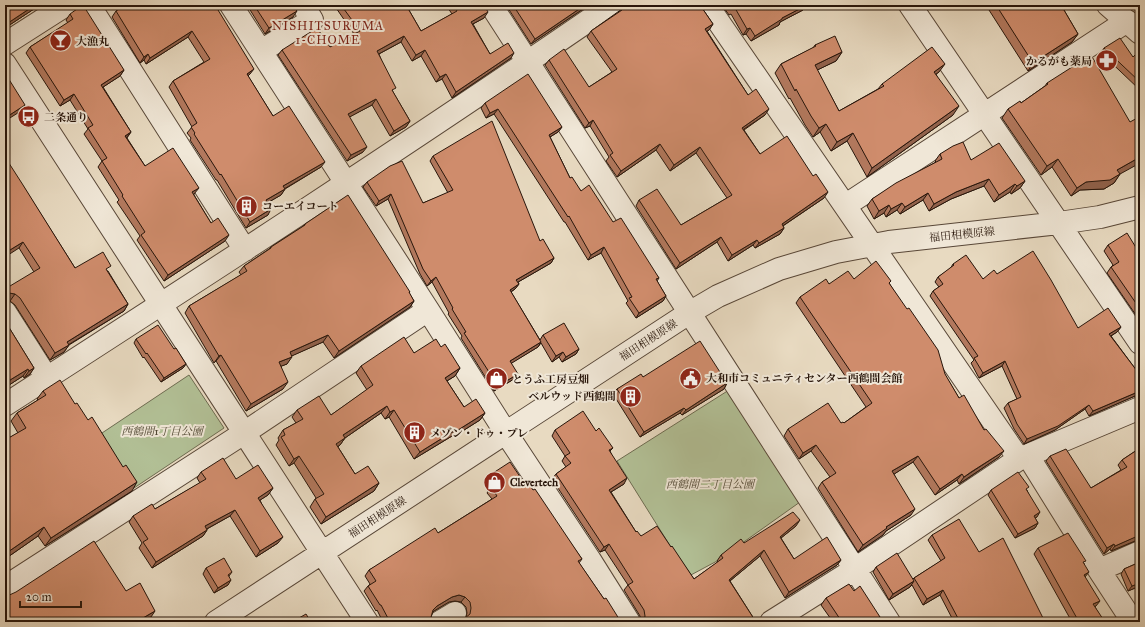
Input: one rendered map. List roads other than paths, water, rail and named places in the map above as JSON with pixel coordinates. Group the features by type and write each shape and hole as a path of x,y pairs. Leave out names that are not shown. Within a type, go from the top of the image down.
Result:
{"street":[{"path":"5,44 66,5"},
{"path":"89,5 245,250"},
{"path":"231,5 346,182 506,434 590,560 629,622"},
{"path":"261,51 312,20 303,5"},
{"path":"491,5 889,622"},
{"path":"5,405 245,250 611,5"},
{"path":"707,5 872,244 1024,458 1133,622"},
{"path":"910,5 1140,343"},
{"path":"846,206 984,114 1133,27 1108,5"},
{"path":"5,64 367,622"},
{"name":"福田相模原線","path":"216,622 718,296 779,269 836,252 872,244 1059,224 1140,208"},
{"path":"5,587 244,434 428,310"},
{"path":"5,312 47,378"},
{"path":"771,622 855,569 1024,458 1140,408"},
{"path":"1099,570 1140,552"}],"place":[{"name":"大漁丸","path":"61,41"},
{"name":"かるがも薬局","path":"1107,61"},
{"name":"二条通り","path":"28,117"},
{"name":"コーエイコート","path":"247,206"},
{"name":"大和市コミュニティセンター西鶴間会館","path":"690,378"},
{"name":"とうふ工房豆畑","path":"497,379"},
{"name":"ベルウッド西鶴間","path":"631,396"},
{"name":"メゾン・ドゥ・プレ","path":"415,433"},
{"name":"Clevertech","path":"494,482"}],"district":[{"name":"NISHITSURUMA 1-CHOME","path":"328,33"}],"park label":[{"name":"西鶴間1丁目公園","path":"162,431"},
{"name":"西鶴間二丁目公園","path":"710,484"}]}
